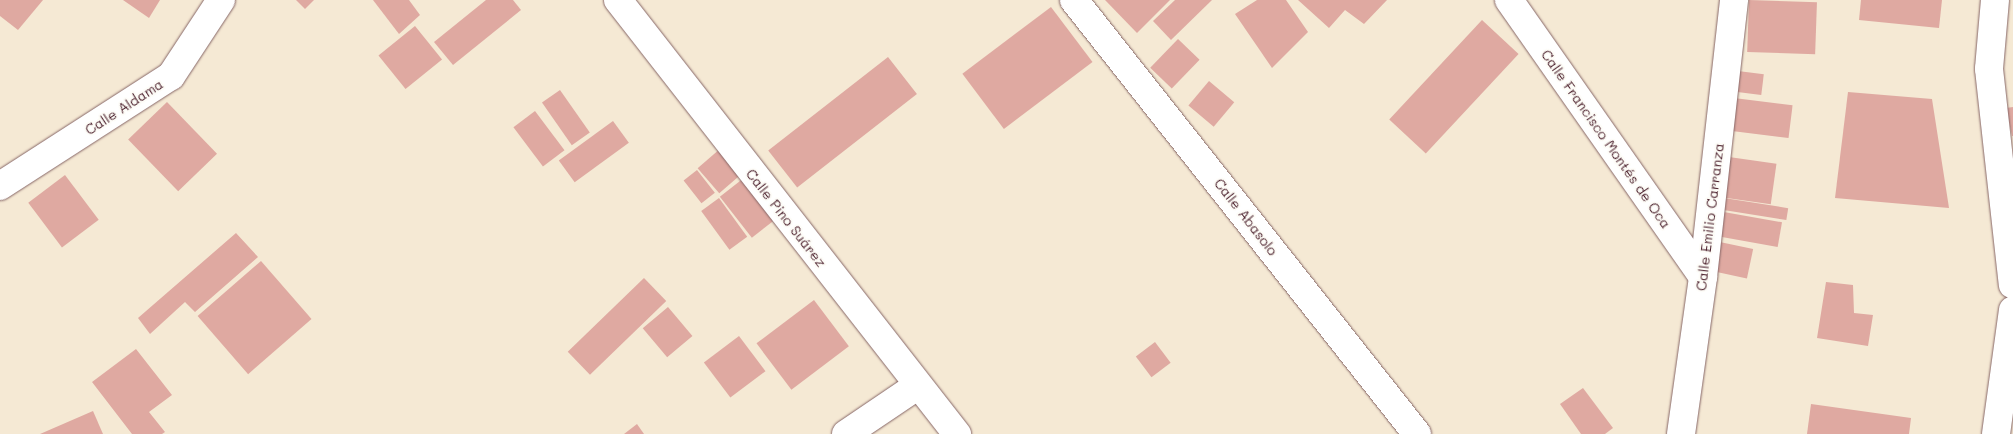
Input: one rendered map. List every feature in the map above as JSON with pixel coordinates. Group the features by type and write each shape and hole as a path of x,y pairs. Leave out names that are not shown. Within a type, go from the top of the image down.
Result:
{"street":[{"name":"Calle Aldama","path":"0,186 171,76 221,0"},
{"name":"Calle Pino Suárez","path":"618,0 917,386 957,434"},
{"name":"Calle Abasolo","path":"1074,0 1417,434"},
{"name":"Calle Francisco Montés de Oca","path":"1509,0 1704,277"},
{"name":"Calle Emilio Carranza","path":"1681,434 1704,277 1734,0"},
{"path":"1995,0 1989,69 2013,285"},
{"path":"1996,434 2013,310"},
{"path":"846,434 917,386"}],"building":[{"path":"0,0 43,0 18,30 0,16"},
{"path":"123,0 160,0 149,18"},
{"path":"296,0 314,0 305,9"},
{"path":"373,0 409,0 420,15 399,34"},
{"path":"486,0 513,0 521,10 453,65 434,42"},
{"path":"1105,0 1170,0 1137,33"},
{"path":"1175,0 1212,0 1171,40 1153,21"},
{"path":"1257,0 1286,0 1308,32 1272,68 1235,14"},
{"path":"1298,0 1387,0 1364,24 1345,10 1329,28"},
{"path":"1749,0 1817,2 1815,54 1747,52"},
{"path":"1861,0 1942,0 1939,28 1859,20"},
{"path":"1051,7 1093,62 1004,129 962,74"},
{"path":"1482,20 1519,54 1426,154 1389,119"},
{"path":"415,26 442,59 406,89 378,56"},
{"path":"1178,39 1200,60 1172,89 1150,68"},
{"path":"888,57 917,94 797,188 768,151"},
{"path":"1738,71 1764,74 1761,95 1735,92"},
{"path":"1209,81 1234,102 1214,127 1188,106"},
{"path":"560,90 590,133 572,145 542,103"},
{"path":"1848,92 1932,99 1949,208 1835,198"},
{"path":"1734,98 1793,105 1789,138 1730,131"},
{"path":"167,102 217,154 178,191 128,140"},
{"path":"2013,107 2013,136 2012,136 2006,108"},
{"path":"535,111 564,150 543,166 513,127"},
{"path":"613,121 629,143 575,182 559,160"},
{"path":"721,148 743,173 719,193 698,168"},
{"path":"1722,156 1776,164 1771,204 1716,197"},
{"path":"697,170 715,193 701,203 684,180"},
{"path":"749,174 781,215 752,238 720,197"},
{"path":"65,175 99,220 62,247 28,203"},
{"path":"719,198 747,237 729,250 701,211"},
{"path":"1724,198 1788,208 1786,220 1722,210"},
{"path":"1718,211 1782,222 1778,247 1714,236"},
{"path":"236,233 258,257 195,312 185,302 150,334 138,318"},
{"path":"1715,241 1753,249 1747,278 1709,270"},
{"path":"261,261 312,319 248,374 198,316"},
{"path":"644,278 666,301 590,375 568,352"},
{"path":"1826,282 1853,285 1854,313 1873,315 1868,346 1817,338"},
{"path":"814,300 849,346 791,390 756,343"},
{"path":"668,307 692,336 667,357 643,328"},
{"path":"739,336 765,371 730,398 704,362"},
{"path":"1155,342 1171,363 1151,377 1136,356"},
{"path":"136,349 172,395 149,412 165,432 162,434 132,434 92,382"},
{"path":"1583,388 1613,428 1605,434 1581,434 1560,404"},
{"path":"1811,404 1911,418 1909,434 1807,434"},
{"path":"93,411 103,434 40,434"},
{"path":"637,424 644,434 624,434"}]}
